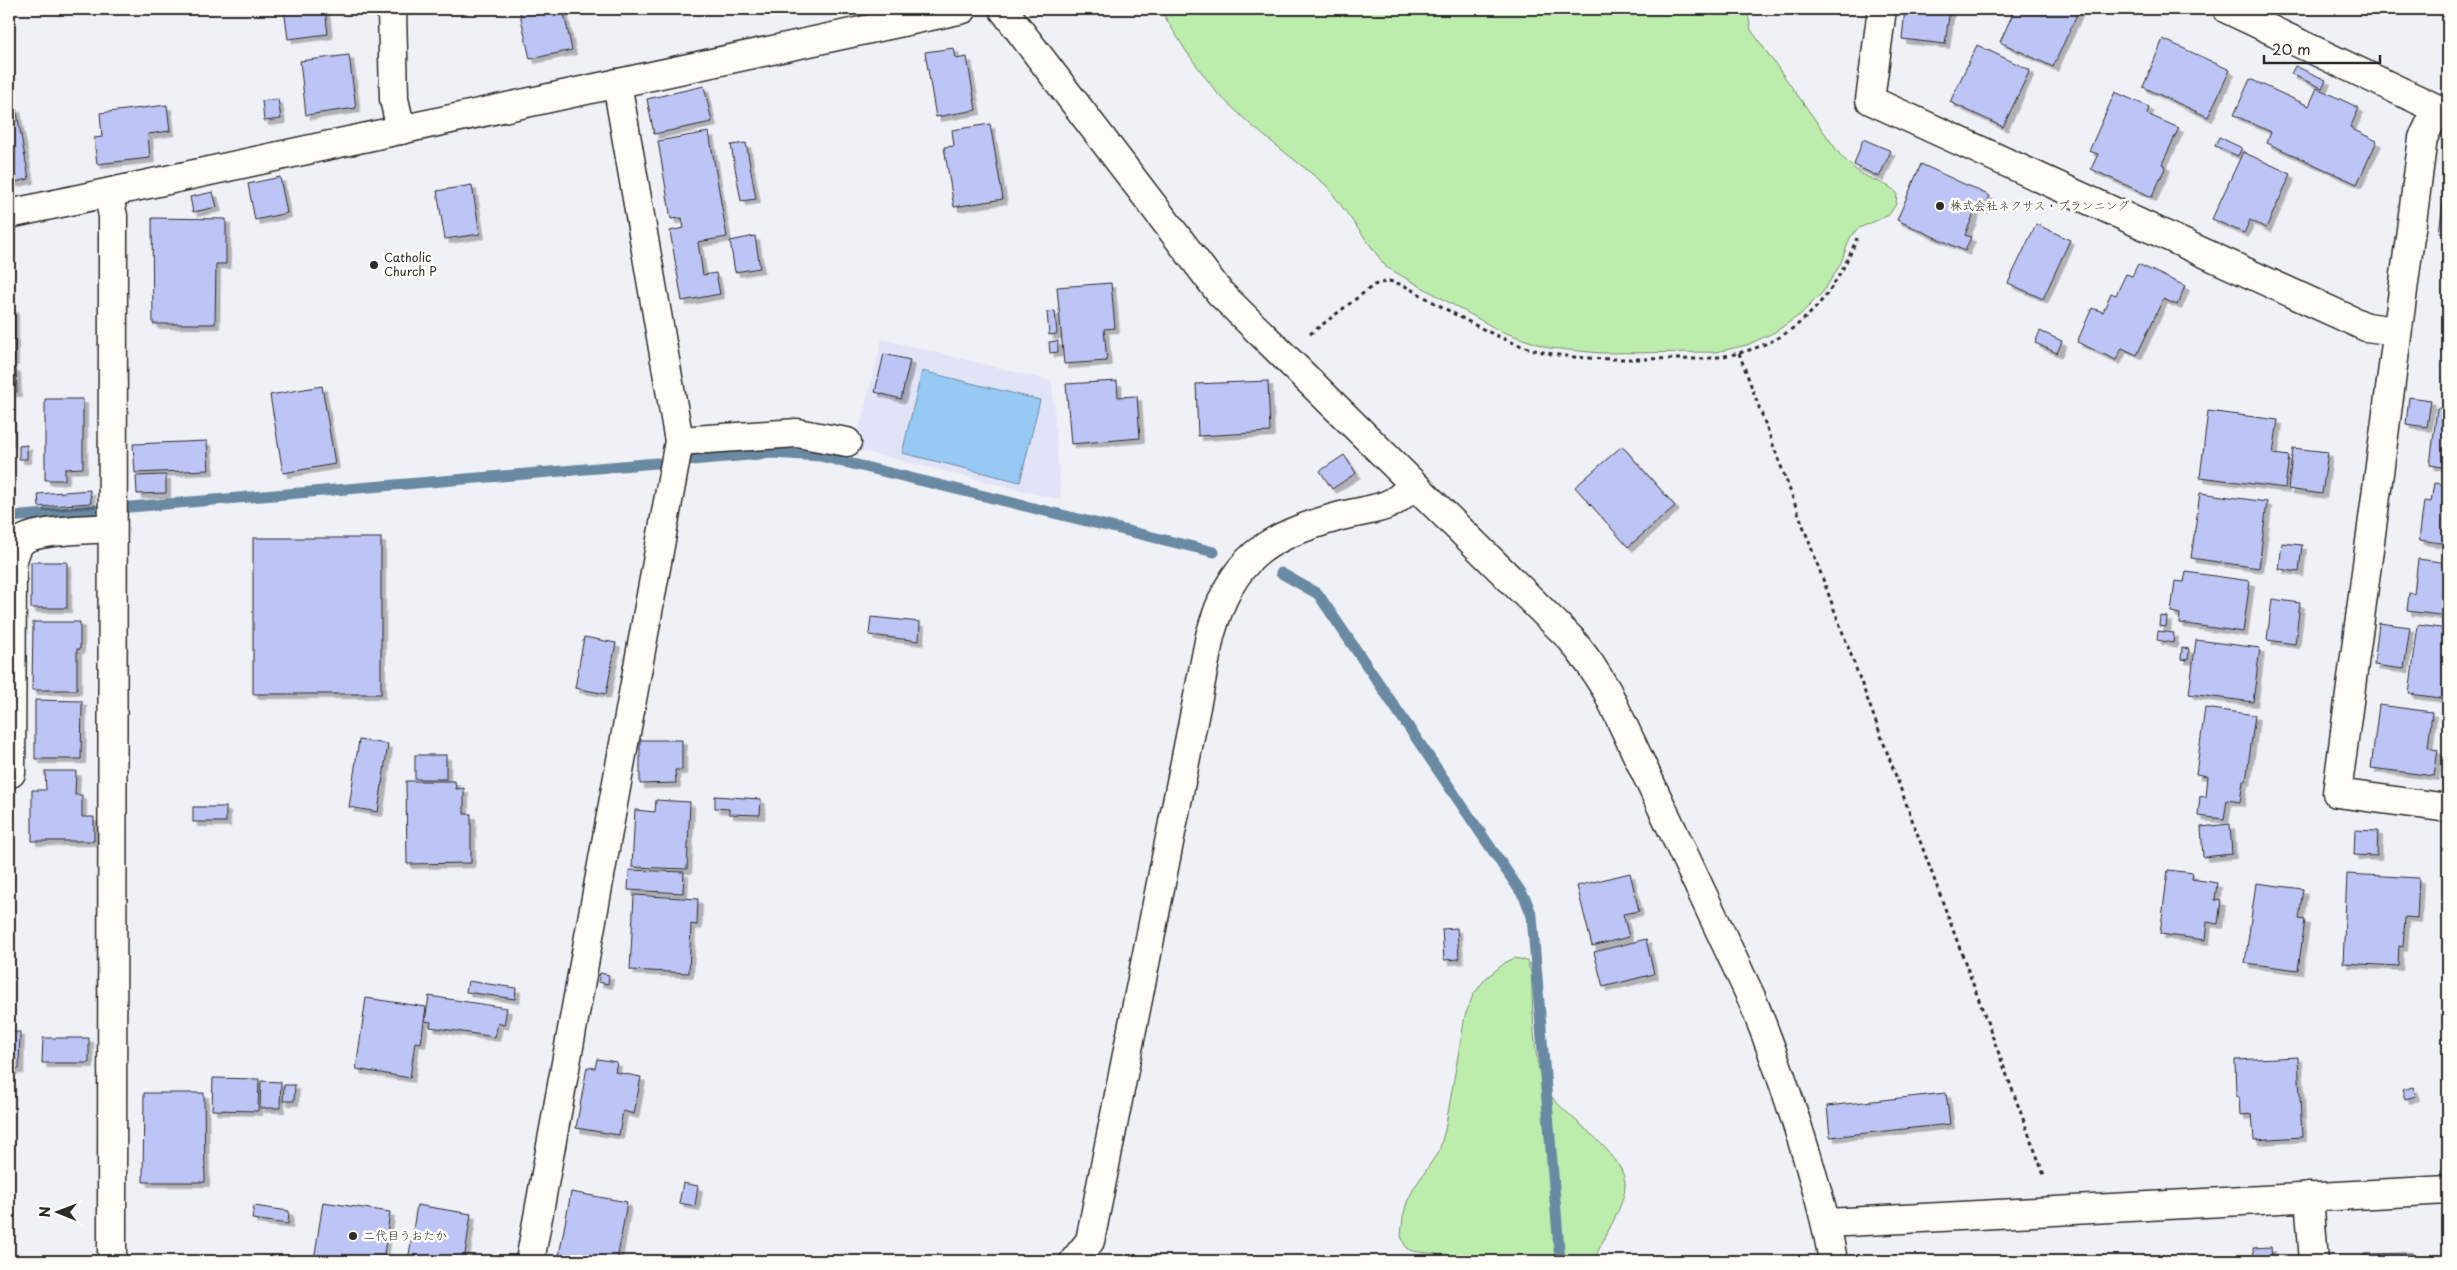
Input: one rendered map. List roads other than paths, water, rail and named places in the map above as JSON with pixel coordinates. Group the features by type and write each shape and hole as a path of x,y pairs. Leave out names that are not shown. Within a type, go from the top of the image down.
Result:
{"street":[{"path":"392,9 394,99 401,130"},
{"path":"9,214 963,9"},
{"path":"1003,9 1205,275 1240,315 1571,639 1590,664 1606,691 1755,1005 1783,1077 1827,1223 1833,1261"},
{"path":"1882,9 1870,100 2366,327 2398,331"},
{"path":"2227,9 2443,111 2423,138 2336,793 2448,808"},
{"path":"530,1261 679,441 617,83"},
{"path":"108,193 113,216 112,1261"},
{"path":"679,441 797,433 847,442"},
{"path":"1074,1261 1090,1241 1208,645 1219,605 1233,577 1254,553 1280,536 1310,524 1392,502 1414,485"},
{"path":"11,773 12,565 14,551 23,540 36,534 112,528"},
{"path":"1827,1223 2448,1190"},
{"path":"2309,1197 2314,1261"}],"water":[{"path":"922,371 1040,400 1020,482 902,453"}],"waterway":[{"path":"692,460 772,453 820,456 1214,552"},
{"path":"130,507 657,463"},
{"path":"9,517 95,510"},
{"path":"1281,573 1318,594 1525,898 1532,916 1560,1261"}],"place":[{"name":"株式会社ネクサス・プランニング","path":"1940,206"},
{"name":"Catholic Church P","path":"374,265"},
{"name":"二代目うおたか","path":"353,1236"}]}
